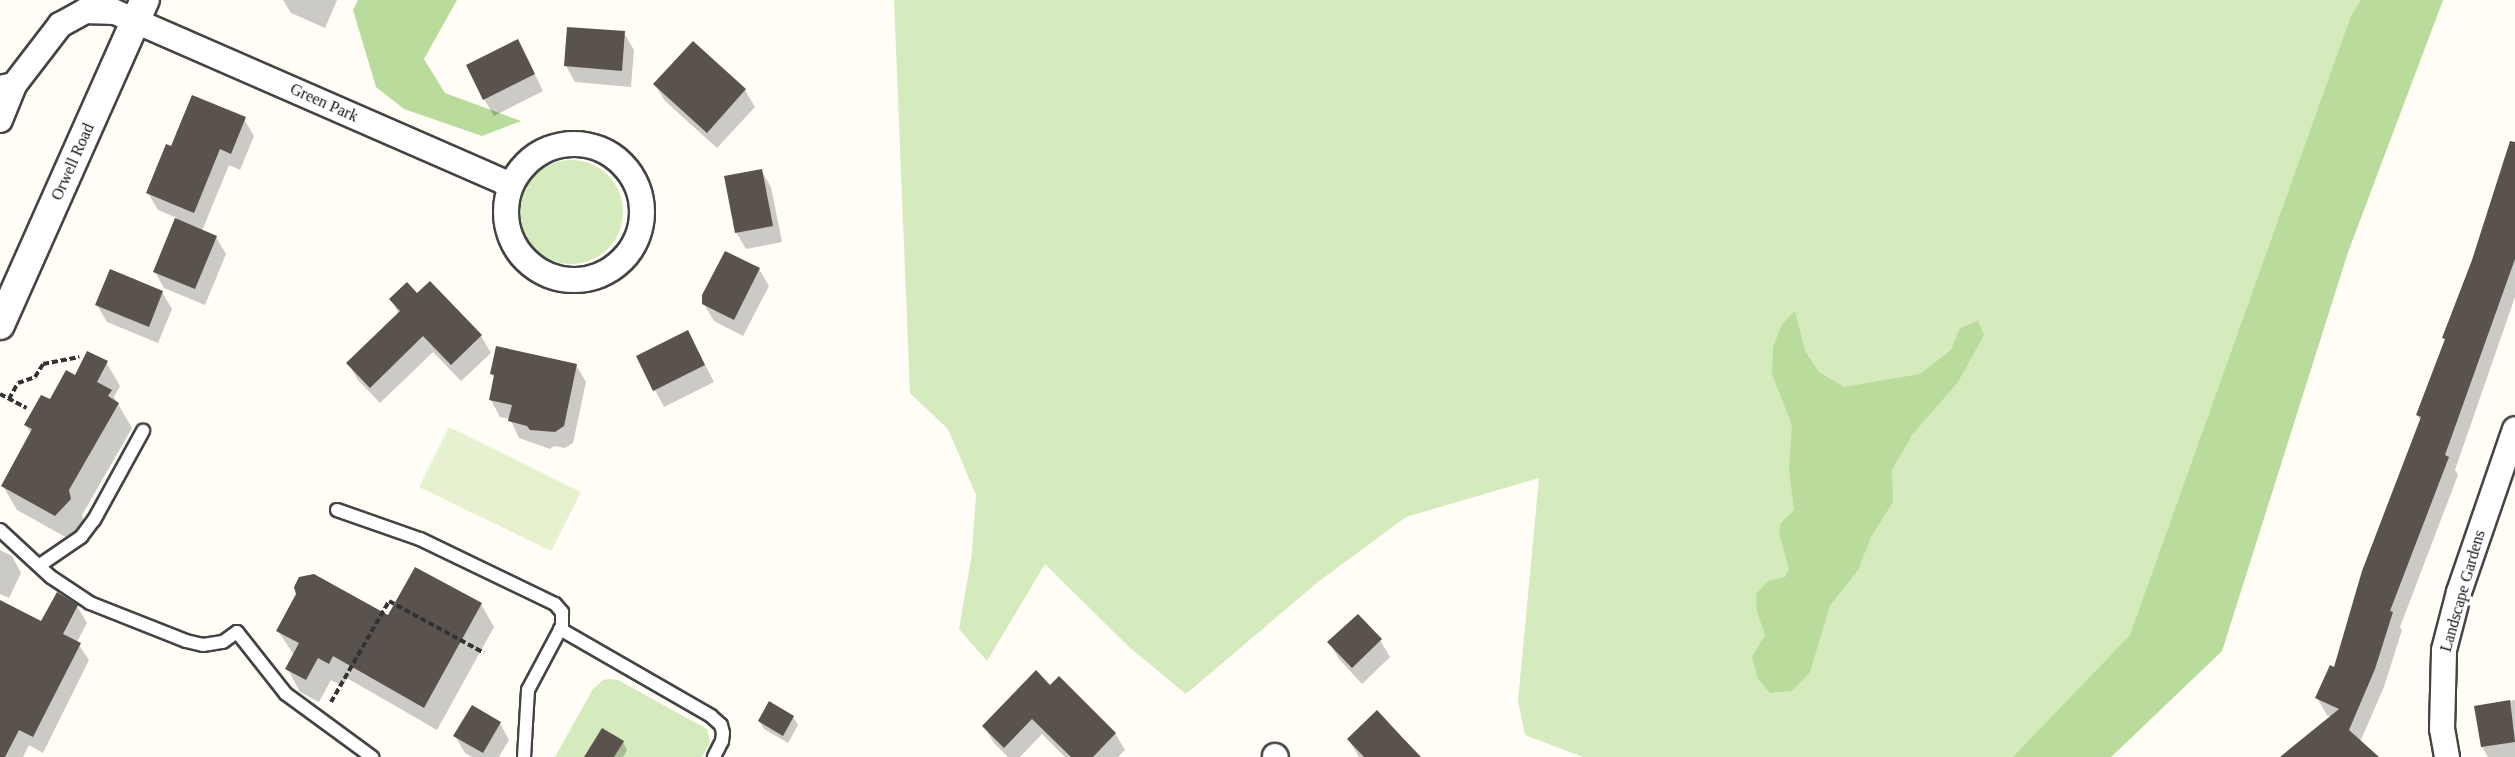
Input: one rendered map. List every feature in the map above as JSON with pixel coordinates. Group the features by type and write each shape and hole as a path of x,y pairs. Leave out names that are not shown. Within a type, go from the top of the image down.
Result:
{"street":[{"name":"Green Park","path":"0,120 7,86 60,25 85,11 141,10 511,185"},
{"name":"Orwell Road","path":"0,325 141,10"},
{"path":"564,144 587,144 608,153 626,168 638,188 642,210 639,233 629,253 613,268 593,278 571,280 549,276 530,265 516,248 507,228 506,206 511,185 524,165 542,151 564,144"},
{"name":"Landscape Gardens","path":"2447,757 2442,729 2444,650 2459,592 2515,429"}],"lane":[{"path":"40,565 67,549 81,537 94,520 143,430"},
{"path":"337,510 420,538 555,604 562,612 560,629 528,690 524,757"},
{"path":"0,530 40,565 51,578 90,603 186,641 203,645 223,642 237,632 273,681 372,757"},
{"path":"560,629 711,717 721,726 723,733 722,741 714,757"}],"path":[{"path":"9,399 18,382 35,377 43,364 79,357"},
{"path":"0,394 26,408"},
{"path":"321,719 389,601 484,653"}],"green space":[{"path":"358,0 457,0 424,59 445,93 521,121 482,136 404,109 376,87 353,10"},
{"path":"894,0 2443,0 2348,252 2222,651 2111,757 1583,757 1525,735 1518,701 1539,478 1406,517 1318,582 1186,694 1129,647 1045,564 987,661 959,629 972,553 976,495 948,429 910,393"},
{"path":"2361,0 2443,0 2348,252 2222,651 2111,757 2013,757 2130,635 2351,16"},
{"path":"571,160 591,164 600,169 614,183 619,192 623,212 619,232 614,241 600,255 591,260 571,264 551,260 542,255 528,241 523,232 519,212 523,192 528,183 542,169 551,164"},
{"path":"1795,311 1805,351 1819,372 1844,387 1920,374 1951,350 1960,328 1978,321 1984,335 1958,382 1912,435 1892,470 1893,502 1871,537 1858,570 1830,606 1810,672 1792,691 1770,693 1758,679 1752,657 1765,635 1757,612 1756,594 1768,581 1785,577 1789,569 1779,533 1781,523 1794,510 1789,469 1792,425 1772,374 1773,347 1782,324"},
{"path":"449,427 581,492 551,551 419,487"},
{"path":"603,680 618,680 707,729 710,743 702,757 555,757 593,689"}],"building":[{"path":"567,27 625,31 622,71 564,66"},
{"path":"518,39 535,74 483,100 466,65"},
{"path":"693,41 746,89 707,133 653,84"},
{"path":"192,95 246,117 231,154 220,149 194,213 146,193 166,144 171,146"},
{"path":"2510,141 2515,142 2515,259 2445,455 2449,457 2390,611 2393,612 2375,669 2349,730 2379,757 2280,757 2339,709 2315,698 2330,665 2334,667 2362,571 2421,417 2416,415 2445,339 2442,338 2472,260"},
{"path":"762,169 773,226 735,233 724,176"},
{"path":"175,218 217,236 195,289 153,272"},
{"path":"725,251 760,268 734,320 702,304 702,295"},
{"path":"110,269 163,291 149,327 95,305"},
{"path":"430,281 482,335 451,365 423,336 370,388 346,363 400,311 389,299 407,282 417,293"},
{"path":"688,330 705,365 653,391 636,356"},
{"path":"496,346 577,364 564,426 555,432 530,430 527,426 508,421 512,405 489,400 494,375 490,374"},
{"path":"87,351 108,361 97,382 112,390 108,396 119,403 69,490 71,499 55,516 1,486 32,429 24,425 41,395 50,399 66,370 75,375"},
{"path":"415,567 482,603 424,708 333,656 329,664 318,658 306,680 285,669 299,643 276,631 296,594 294,587 299,577 314,574 388,615"},
{"path":"57,592 78,605 63,634 81,643 33,737 19,730 5,757 0,757 0,600 41,621"},
{"path":"1358,614 1382,639 1352,668 1327,642"},
{"path":"1036,670 1050,685 1059,676 1116,733 1093,757 1071,757 1032,719 1004,748 982,726"},
{"path":"2510,700 2515,742 2481,747 2474,706"},
{"path":"769,701 794,716 783,736 758,721"},
{"path":"472,705 501,722 483,753 453,736"},
{"path":"1377,710 1421,757 1364,757 1347,739"},
{"path":"602,728 624,741 614,757 584,757"}]}
